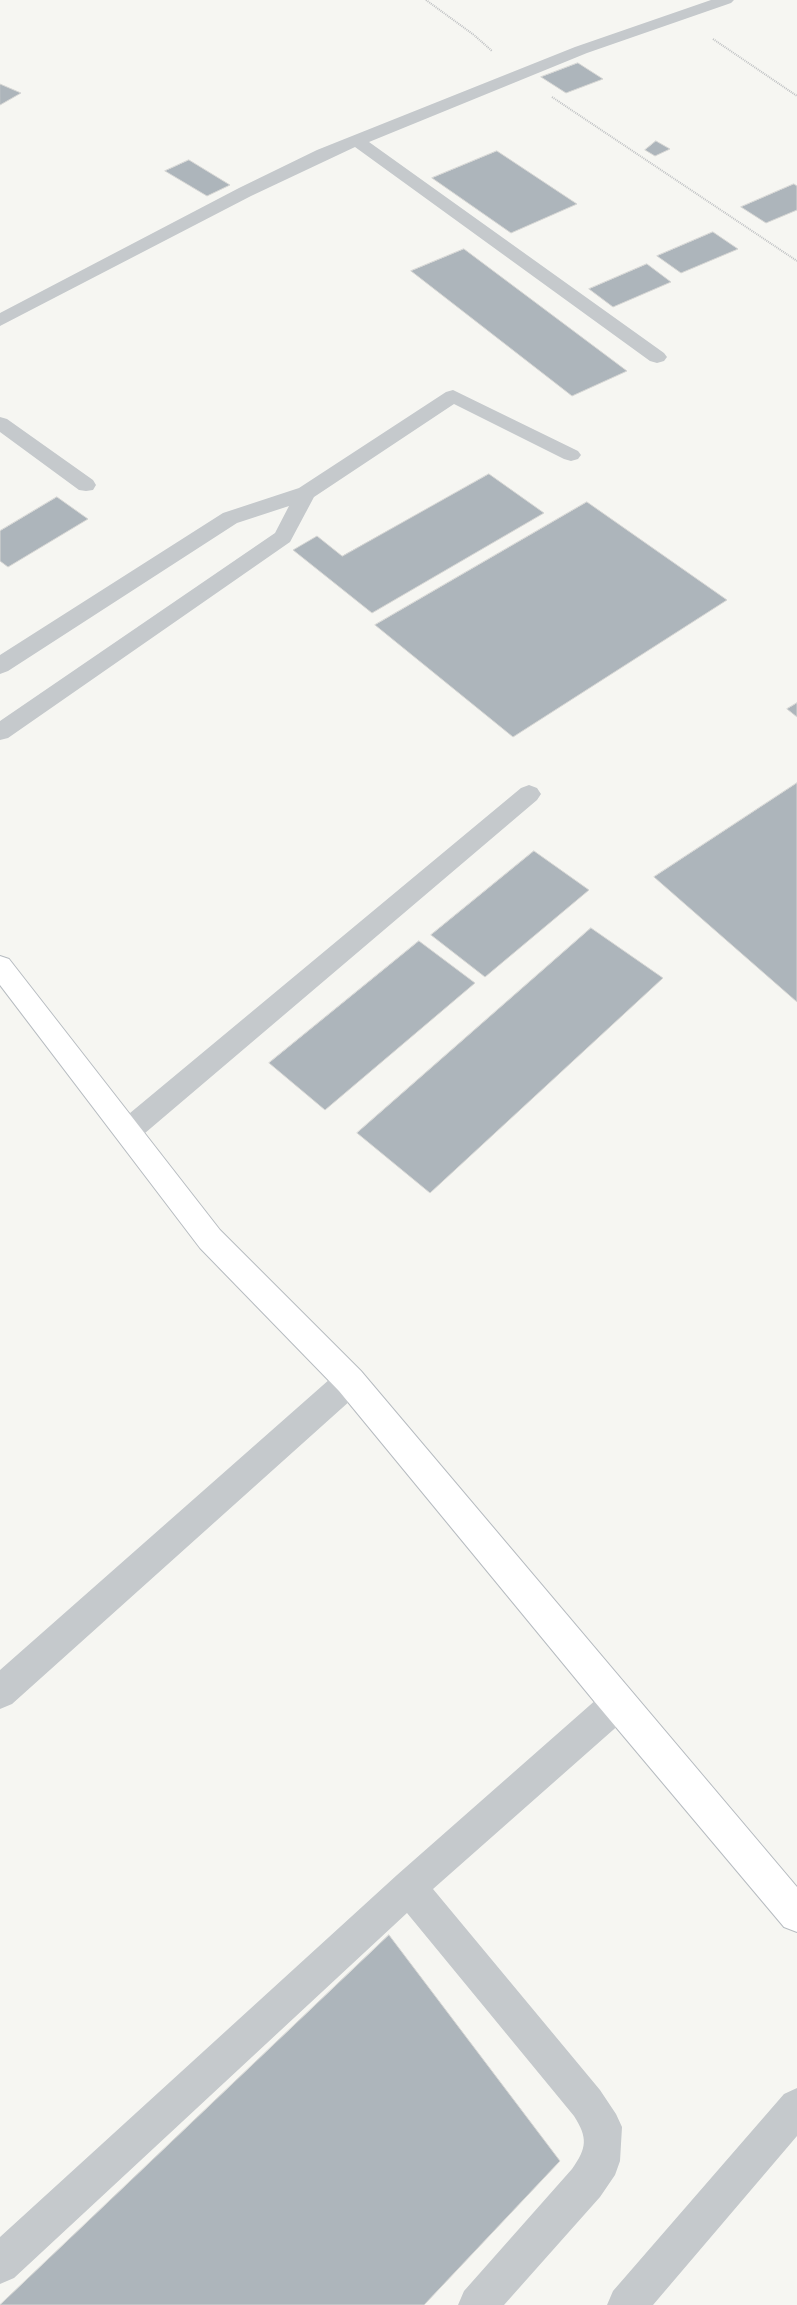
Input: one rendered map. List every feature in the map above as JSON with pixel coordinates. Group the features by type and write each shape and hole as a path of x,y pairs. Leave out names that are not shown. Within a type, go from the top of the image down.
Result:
{"main road":[{"path":"0,966 210,1239 350,1381 618,1703 797,1914"}],"street":[{"path":"0,320 245,192 323,154 582,50 726,0"},
{"path":"357,141 657,357"},
{"path":"0,666 230,518 306,493 454,396 571,455"},
{"path":"0,423 86,485"},
{"path":"0,732 283,537 306,493"},
{"path":"128,1131 529,794"},
{"path":"0,1692 350,1381"},
{"path":"0,2264 409,1887 618,1703"},
{"path":"409,1887 587,2103 603,2127 601,2161 586,2183 478,2305"},
{"path":"627,2305 797,2107"}],"path":[{"path":"426,0 474,35 518,75 797,261"},
{"path":"679,17 797,96"}],"building":[{"path":"578,63 603,79 566,93 541,77"},
{"path":"0,84 21,93 0,105"},
{"path":"656,141 670,149 655,156 645,150"},
{"path":"497,151 577,204 511,233 432,178"},
{"path":"189,160 230,185 207,196 165,171"},
{"path":"794,184 797,186 797,210 766,223 741,207"},
{"path":"713,232 738,249 681,273 657,256"},
{"path":"464,249 627,371 572,396 411,271"},
{"path":"647,264 671,282 613,307 589,289"},
{"path":"489,474 544,513 372,613 293,550 317,536 342,556"},
{"path":"57,497 88,519 8,567 0,561 0,531"},
{"path":"587,502 727,600 513,737 375,625"},
{"path":"797,703 797,717 787,709"},
{"path":"797,783 797,1002 654,877"},
{"path":"534,851 589,890 485,977 431,935"},
{"path":"591,928 663,978 430,1193 357,1133"},
{"path":"419,941 475,983 325,1110 269,1063"},
{"path":"389,1935 560,2161 424,2305 0,2305"}]}
